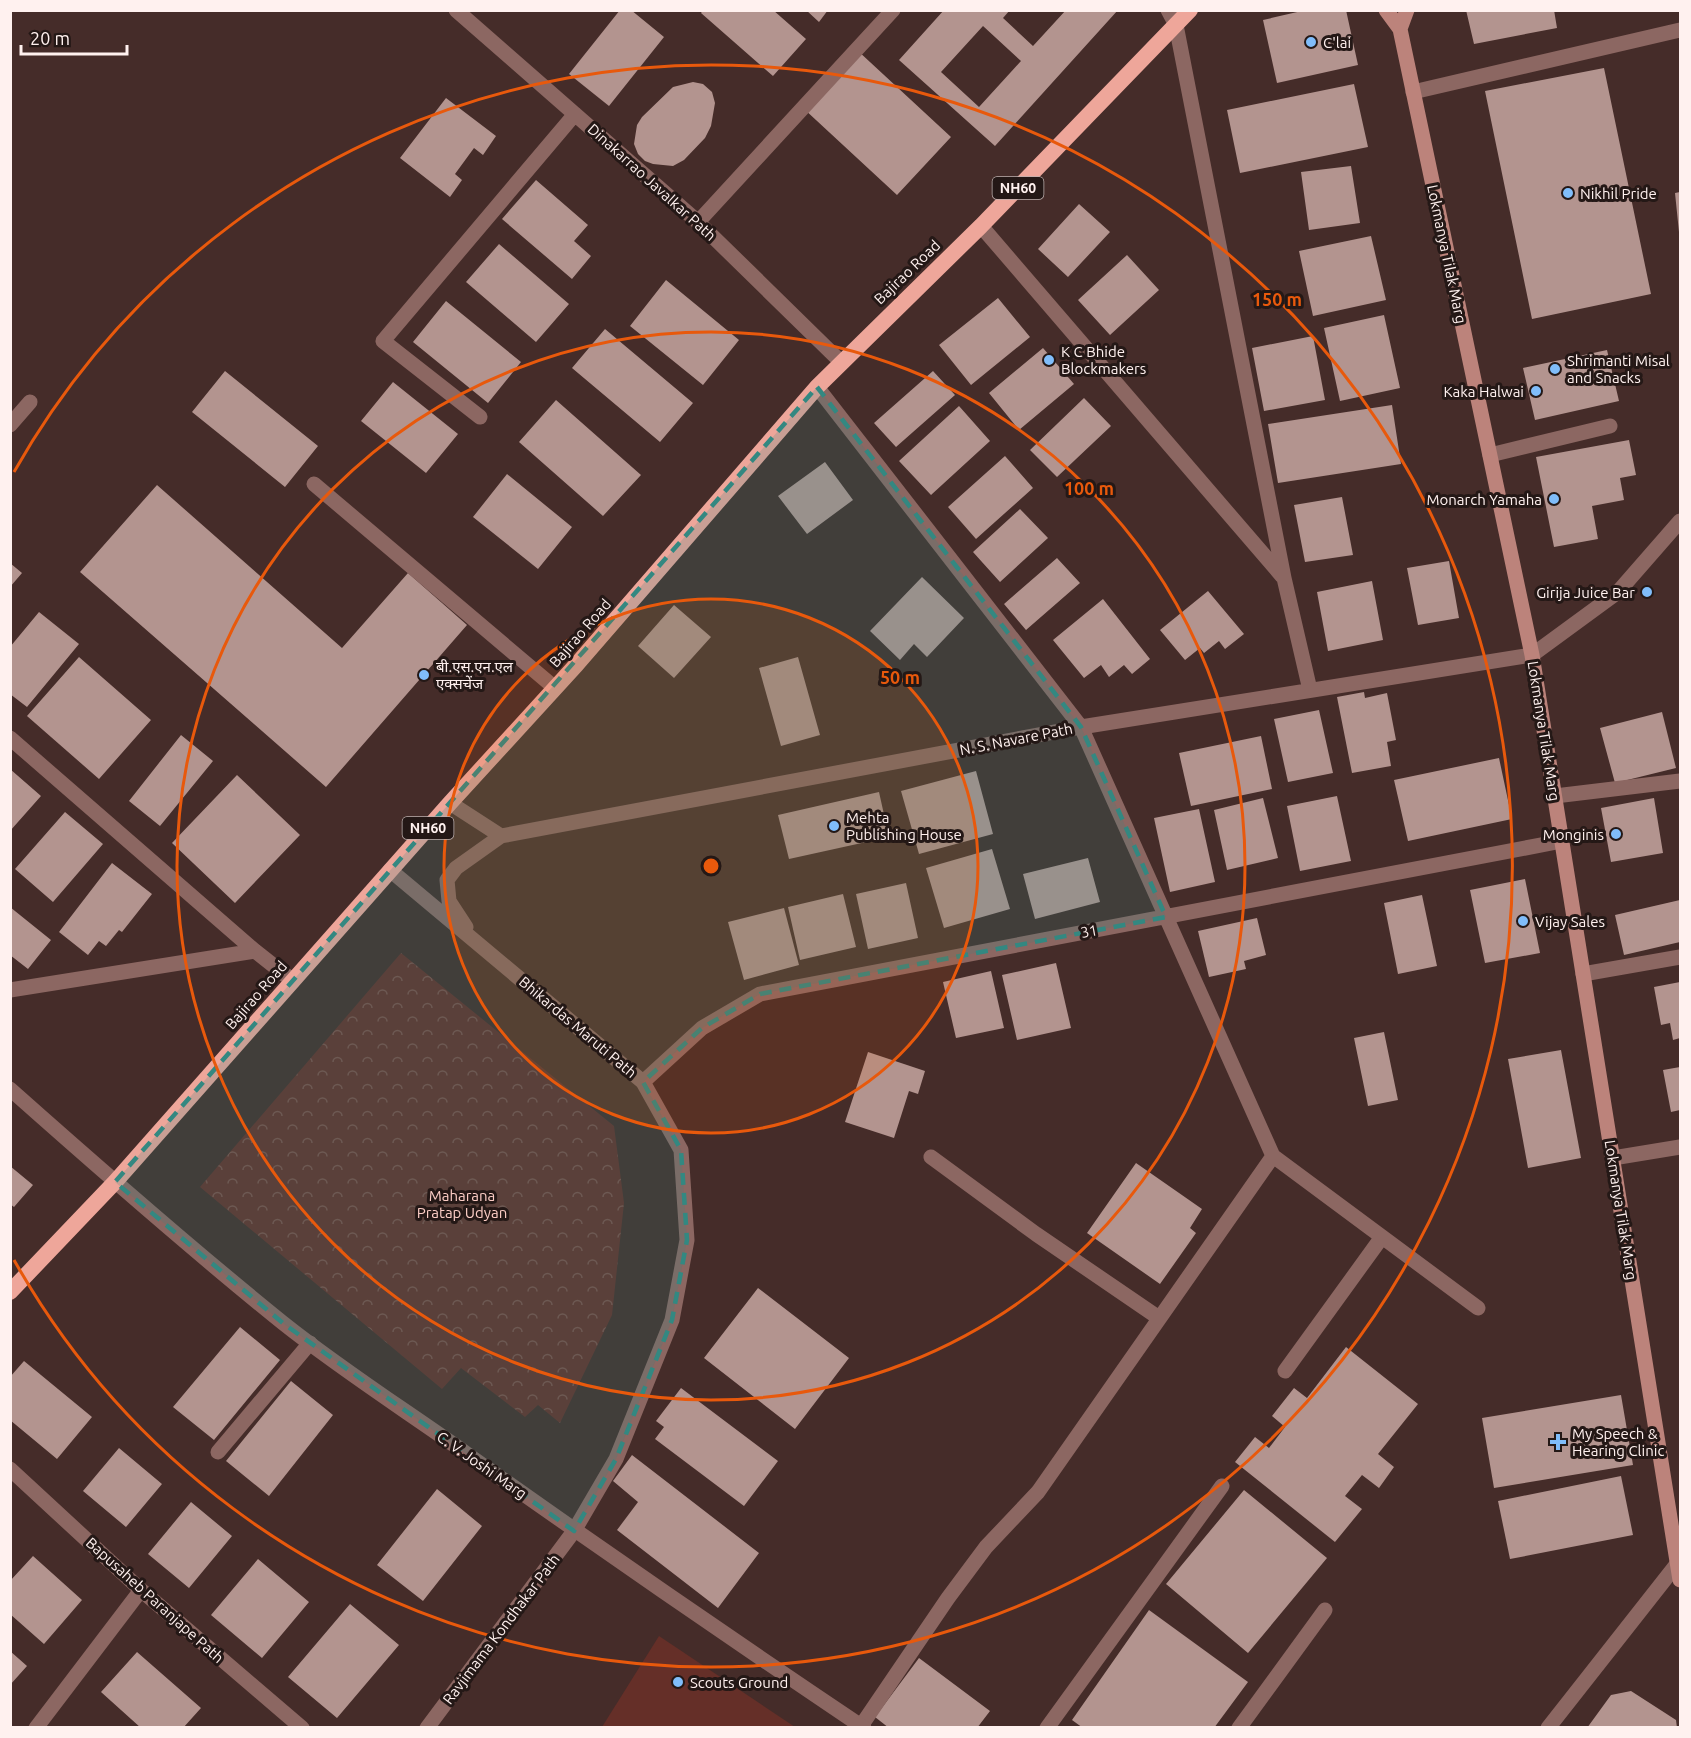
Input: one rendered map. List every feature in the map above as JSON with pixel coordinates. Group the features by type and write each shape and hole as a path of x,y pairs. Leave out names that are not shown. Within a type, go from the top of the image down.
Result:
{"highway":[{"name":"Bajirao Road","path":"10,1292 115,1182 450,802 555,688 817,387 981,226 1172,18 1190,10"}],"main road":[{"name":"Lokmanya Tilak Marg","path":"1386,10 1400,29 1532,655 1680,1580"},
{"path":"1400,29 1407,10"}],"street":[{"path":"698,222 893,10"},
{"name":"Dinakarrao Javalkar Path","path":"461,12 698,222 841,362"},
{"path":"1172,18 1284,578 1310,690"},
{"path":"1413,92 1680,30"},
{"path":"480,417 383,340 575,114"},
{"path":"981,226 1284,578"},
{"path":"817,387 1081,727 1273,1156 1478,1308"},
{"path":"10,425 30,402"},
{"path":"1490,454 1610,426"},
{"path":"314,484 555,688"},
{"path":"1532,655 1618,592 1680,521"},
{"name":"N. S. Navare Path","path":"474,939 449,901 447,880 456,868 501,836 1081,727 1532,655"},
{"path":"10,738 292,981"},
{"path":"1555,796 1680,781"},
{"path":"450,802 501,836"},
{"name":"31","path":"643,1082 702,1028 760,994 1562,842"},
{"name":"Bhikardas Maruti Path","path":"390,870 643,1082 681,1150 687,1240 672,1320 616,1459 574,1531"},
{"path":"10,990 255,951"},
{"path":"1583,974 1680,957"},
{"name":"C. V. Joshi Marg","path":"10,1089 115,1182 284,1324 371,1389 465,1452 574,1531 862,1727"},
{"path":"1613,1158 1680,1147"},
{"path":"862,1727 948,1598 986,1547 1038,1492 1273,1156"},
{"path":"931,1157 1036,1234 1159,1318"},
{"path":"1285,1371 1382,1237"},
{"path":"218,1452 310,1343"},
{"name":"Bapusaheb Paranjape Path","path":"10,1469 141,1590 302,1728"},
{"path":"1047,1728 1222,1486"},
{"name":"Ravjimama Kondhakar Path","path":"427,1728 574,1531"},
{"path":"1548,1728 1677,1564"},
{"path":"36,1728 141,1590"},
{"path":"1239,1728 1325,1610"}],"highlighted area":[{"path":"817,387 1081,727 1166,917 760,994 702,1028 643,1082 681,1150 687,1240 672,1320 616,1459 574,1531 284,1324 115,1182"}],"green space":[{"name":"Maharana Pratap Udyan","path":"401,953 614,1126 624,1203 612,1315 560,1423 538,1405 525,1417 461,1368 442,1389 200,1187"},
{"name":"Scouts Ground","path":"659,1636 795,1727 602,1727"}],"building":[{"path":"620,10 631,10 664,37 609,106 569,74"},
{"path":"703,10 773,10 806,39 773,76 701,13"},
{"path":"806,10 828,10 819,22"},
{"path":"944,10 1010,10 1003,18 1033,46 1066,10 1118,10 995,146 899,60","holes":["983,26 1021,61 979,107 941,72"]},
{"name":"C'lai","path":"1306,10 1346,10 1358,65 1277,83 1263,20"},
{"path":"1466,10 1554,10 1557,28 1474,44"},
{"path":"857,50 951,137 897,195 803,108"},
{"name":"Nikhil Pride","path":"1604,68 1651,294 1532,319 1485,91"},
{"path":"693,82 703,84 712,92 715,103 711,126 705,138 684,160 673,166 645,161 638,154 634,144 637,125 642,117 673,87"},
{"path":"1354,84 1368,147 1240,173 1227,110"},
{"path":"446,98 496,136 483,155 474,148 455,174 462,180 450,197 400,158"},
{"path":"1351,166 1360,223 1309,230 1301,172"},
{"path":"536,180 588,225 574,241 591,256 572,279 502,219"},
{"path":"1680,192 1680,232 1679,232 1675,193"},
{"path":"1079,204 1110,232 1068,277 1038,249"},
{"path":"1371,236 1386,300 1313,316 1299,251"},
{"path":"499,244 569,304 536,342 466,282"},
{"path":"1127,255 1159,290 1110,335 1078,300"},
{"path":"666,280 739,340 703,385 630,326"},
{"path":"998,298 1030,337 971,385 939,345"},
{"path":"446,301 521,362 488,403 413,342"},
{"path":"1384,315 1400,388 1340,401 1324,328"},
{"path":"605,329 693,403 660,442 572,368"},
{"path":"1313,336 1325,400 1264,411 1252,348"},
{"path":"1043,348 1074,384 1019,430 989,393"},
{"path":"1607,350 1619,401 1535,420 1523,368"},
{"path":"225,371 318,446 285,487 192,412"},
{"path":"933,371 955,395 896,447 874,423"},
{"path":"393,382 458,434 426,473 361,421"},
{"path":"1084,398 1111,426 1057,477 1030,450"},
{"path":"556,400 641,475 603,516 519,442"},
{"path":"1392,405 1401,464 1278,483 1268,424"},
{"path":"959,406 990,441 931,495 899,461"},
{"path":"1629,440 1636,475 1620,478 1624,500 1592,506 1598,539 1554,547 1536,457"},
{"path":"1005,456 1033,488 976,539 948,507"},
{"path":"825,462 853,500 807,534 778,496"},
{"path":"507,474 572,527 538,569 473,517"},
{"path":"157,485 342,648 408,573 467,625 326,787 80,572"},
{"path":"1342,497 1353,555 1305,562 1294,505"},
{"path":"1020,509 1048,538 1000,582 973,552"},
{"path":"1057,558 1080,583 1026,630 1004,604"},
{"path":"1449,561 1459,618 1418,625 1407,568"},
{"path":"10,563 22,573 10,587"},
{"path":"922,577 964,618 927,657 914,644 900,660 870,631"},
{"path":"1372,581 1383,640 1328,651 1317,592"},
{"path":"1208,591 1244,634 1225,649 1219,641 1204,653 1200,648 1185,660 1160,630"},
{"path":"1103,599 1150,659 1132,674 1124,665 1109,677 1101,665 1084,678 1053,640"},
{"path":"674,605 711,637 674,678 638,646"},
{"path":"39,612 79,644 27,707 10,694 10,647"},
{"path":"79,657 151,720 99,779 27,716"},
{"path":"798,657 820,735 781,746 759,668"},
{"path":"1364,692 1365,698 1387,693 1396,740 1387,742 1391,766 1352,773 1337,697"},
{"path":"1319,710 1333,773 1288,782 1274,719"},
{"path":"1662,712 1676,768 1615,783 1600,728"},
{"path":"181,735 213,761 160,826 129,801"},
{"path":"1261,736 1272,789 1191,806 1179,753"},
{"path":"1499,758 1512,819 1408,841 1394,780"},
{"path":"10,769 41,796 10,831"},
{"path":"976,771 993,834 919,854 901,791"},
{"path":"237,775 300,835 235,903 172,843"},
{"name":"Mehta Publishing House","path":"879,792 889,837 789,859 778,815"},
{"path":"1337,796 1351,861 1300,871 1287,806"},
{"path":"1263,798 1278,858 1227,870 1214,810"},
{"path":"1654,798 1663,853 1611,862 1601,808"},
{"path":"1199,809 1215,882 1170,892 1154,818"},
{"path":"65,812 103,844 53,902 15,869"},
{"path":"992,849 1010,909 944,928 926,868"},
{"path":"1088,858 1100,902 1035,919 1023,874"},
{"path":"112,863 152,894 122,932 119,930 106,946 99,941 88,955 59,932"},
{"path":"1525,879 1540,953 1485,963 1470,890"},
{"path":"906,883 918,938 868,949 856,894"},
{"path":"843,894 856,947 800,960 788,907"},
{"path":"1422,895 1437,966 1398,974 1384,903"},
{"path":"1680,900 1680,942 1624,955 1615,915"},
{"path":"10,907 51,940 28,969 10,955"},
{"path":"784,908 799,965 744,980 728,922"},
{"path":"1257,918 1266,955 1244,961 1246,969 1209,977 1198,931"},
{"path":"1056,963 1071,1028 1017,1040 1002,975"},
{"path":"991,971 1004,1028 956,1038 943,982"},
{"path":"1680,982 1680,1038 1673,1040 1670,1023 1661,1025 1654,987"},
{"path":"1384,1032 1398,1100 1368,1106 1354,1038"},
{"path":"1561,1050 1581,1158 1528,1168 1508,1059"},
{"path":"868,1052 925,1071 918,1094 909,1091 894,1138 845,1122"},
{"path":"1680,1067 1680,1110 1671,1112 1663,1070"},
{"path":"1136,1163 1202,1209 1190,1228 1196,1233 1160,1284 1087,1233"},
{"path":"10,1166 33,1185 14,1207 10,1204"},
{"path":"758,1288 849,1358 795,1429 704,1358"},
{"path":"240,1327 280,1360 214,1440 173,1407"},
{"path":"1346,1347 1418,1404 1378,1454 1394,1467 1379,1488 1362,1475 1345,1496 1362,1509 1335,1542 1235,1462 1255,1437 1269,1448 1285,1427 1272,1416 1294,1388 1307,1398"},
{"path":"24,1361 92,1417 57,1459 10,1420 10,1377"},
{"path":"291,1381 333,1415 269,1496 226,1461"},
{"path":"681,1388 778,1461 744,1506 655,1439 664,1427 656,1421"},
{"name":"My Speech & Hearing Clinic","path":"1621,1395 1633,1465 1494,1488 1482,1418"},
{"path":"119,1448 162,1484 126,1527 83,1491"},
{"path":"632,1455 759,1553 718,1608 617,1530 638,1502 613,1481"},
{"path":"1621,1476 1633,1535 1510,1559 1498,1501"},
{"path":"437,1489 482,1526 423,1601 377,1565"},
{"path":"1244,1490 1327,1558 1248,1653 1166,1584"},
{"path":"191,1502 232,1536 189,1588 148,1554"},
{"path":"33,1556 82,1600 44,1644 10,1614 10,1581"},
{"path":"258,1559 309,1602 262,1658 211,1615"},
{"path":"350,1604 399,1645 337,1718 288,1677"},
{"path":"1149,1610 1248,1682 1214,1728 1083,1728 1072,1720"},
{"path":"10,1651 27,1666 10,1685"},
{"path":"137,1652 201,1708 183,1728 141,1728 101,1692"},
{"path":"919,1658 990,1711 977,1728 889,1728 875,1717"},
{"path":"1631,1691 1676,1720 1677,1728 1587,1728 1611,1695"}],"place":[{"name":"C'lai","path":"1311,42"},
{"name":"Nikhil Pride","path":"1568,193"},
{"name":"K C Bhide Blockmakers","path":"1049,360"},
{"name":"Shrimanti Misal and Snacks","path":"1555,369"},
{"name":"Kaka Halwai","path":"1536,391"},
{"name":"Monarch Yamaha","path":"1554,499"},
{"name":"Girija Juice Bar","path":"1647,592"},
{"name":"बी.एस.एन.एल एक्सचेंज","path":"424,675"},
{"name":"Mehta Publishing House","path":"834,826"},
{"name":"Monginis","path":"1616,834"},
{"name":"Vijay Sales","path":"1523,921"},
{"name":"My Speech & Hearing Clinic","path":"1558,1442"},
{"name":"Scouts Ground","path":"678,1682"}]}
